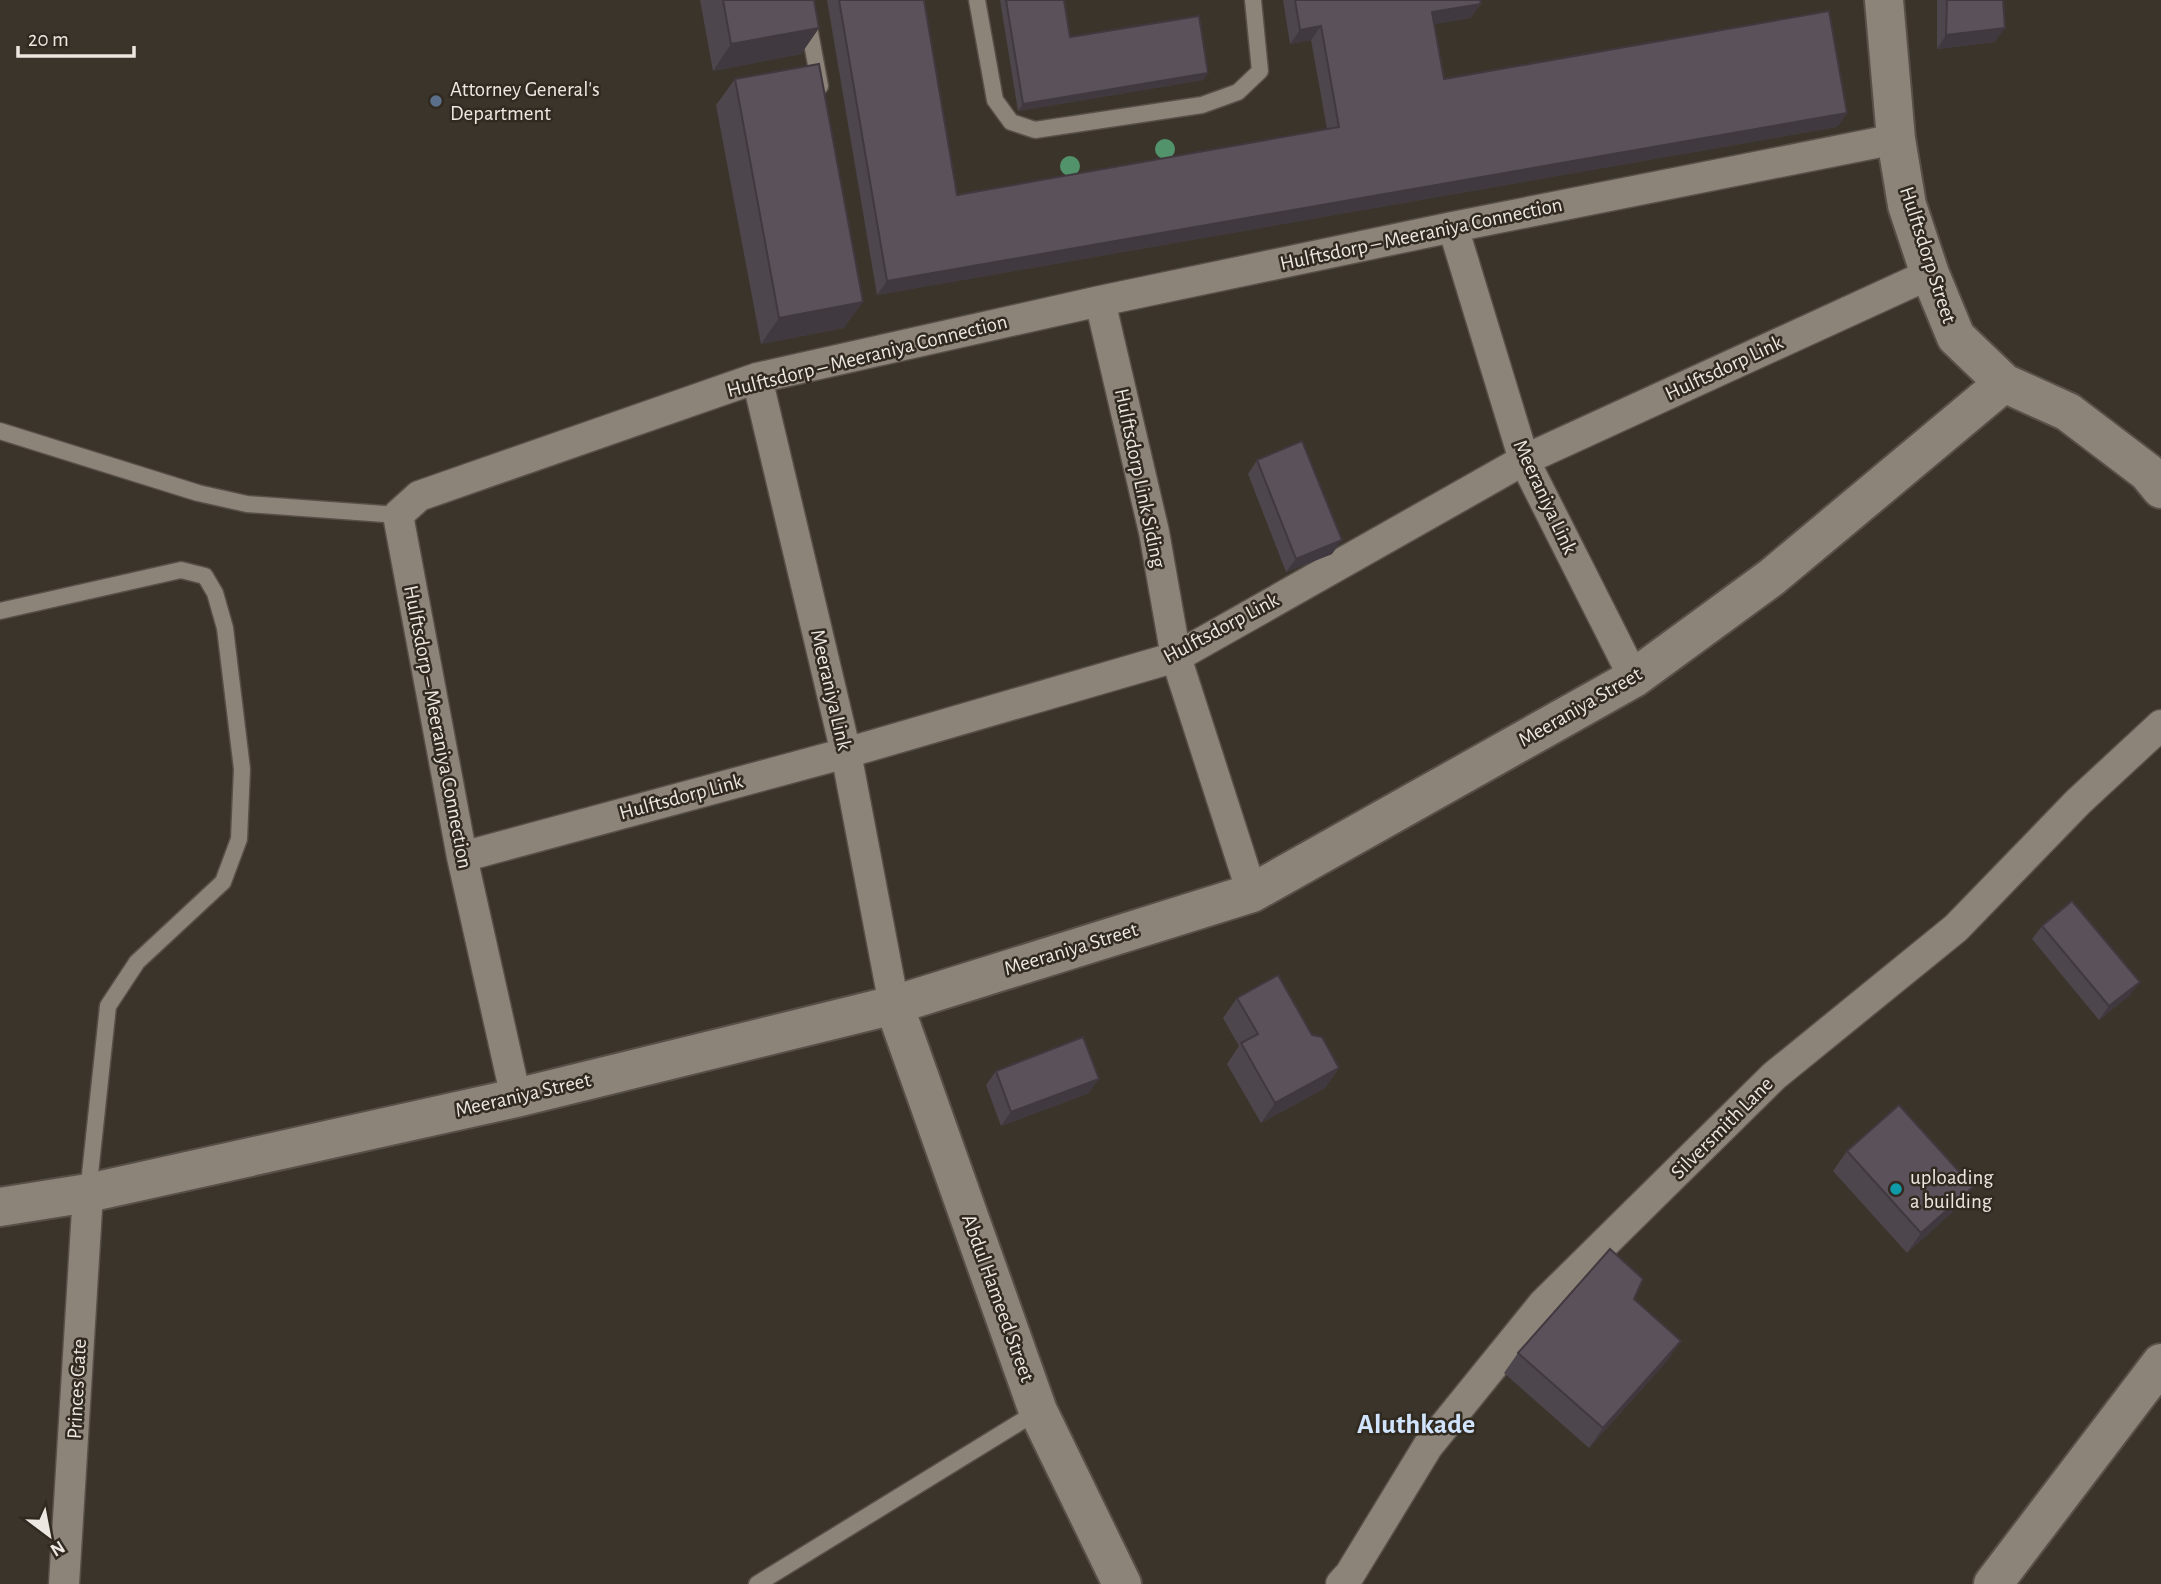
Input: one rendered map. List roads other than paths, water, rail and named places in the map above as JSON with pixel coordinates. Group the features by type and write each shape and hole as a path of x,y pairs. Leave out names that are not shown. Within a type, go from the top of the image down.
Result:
{"street":[{"name":"Hulftsdorp Street","path":"1884,0 1896,139 1907,205 1930,274 1956,337 2004,383 2068,412 2147,472 2161,489"},
{"name":"Hulftsdorp – Meeraniya Connection","path":"516,1098 462,857 398,515 419,496 757,379 1100,301 1453,226 1896,139"},
{"name":"Meeraniya Link","path":"1453,226 1524,460 1634,678"},
{"name":"Hulftsdorp Link","path":"462,857 846,753 1175,657 1524,460 1930,274"},
{"name":"Hulftsdorp Link Siding","path":"1100,301 1154,532 1175,657 1252,893"},
{"name":"Meeraniya Link","path":"757,379 846,753 894,1005"},
{"name":"Meeraniya Street","path":"0,1207 88,1193 516,1098 894,1005 1252,893 1634,678 1772,576 2004,383"},
{"name":"Silversmith Lane","path":"1342,1584 1428,1446 1543,1304 1774,1076 1956,928 2078,802 2161,724"},
{"name":"Abdul Hameed Street","path":"894,1005 1038,1411 1122,1584"},
{"name":"Princes Gate","path":"64,1584 88,1193"},
{"path":"1993,1584 2161,1363"}],"lane":[{"path":"804,0 823,106"},
{"path":"977,0 995,100 1011,122 1035,130 1202,105 1238,92 1260,71 1253,0"},
{"path":"0,431 210,496 247,504 398,515"},
{"path":"0,611 181,570 205,576 215,593 225,628 242,769 239,839 223,882 137,962 108,1006 88,1193"},
{"path":"757,1584 1038,1411"}],"place":[{"name":"Attorney General's Department","path":"436,101"},
{"name":"uploading a building","path":"1896,1189"}],"district":[{"name":"Aluthkade","path":"1416,1425"}]}
